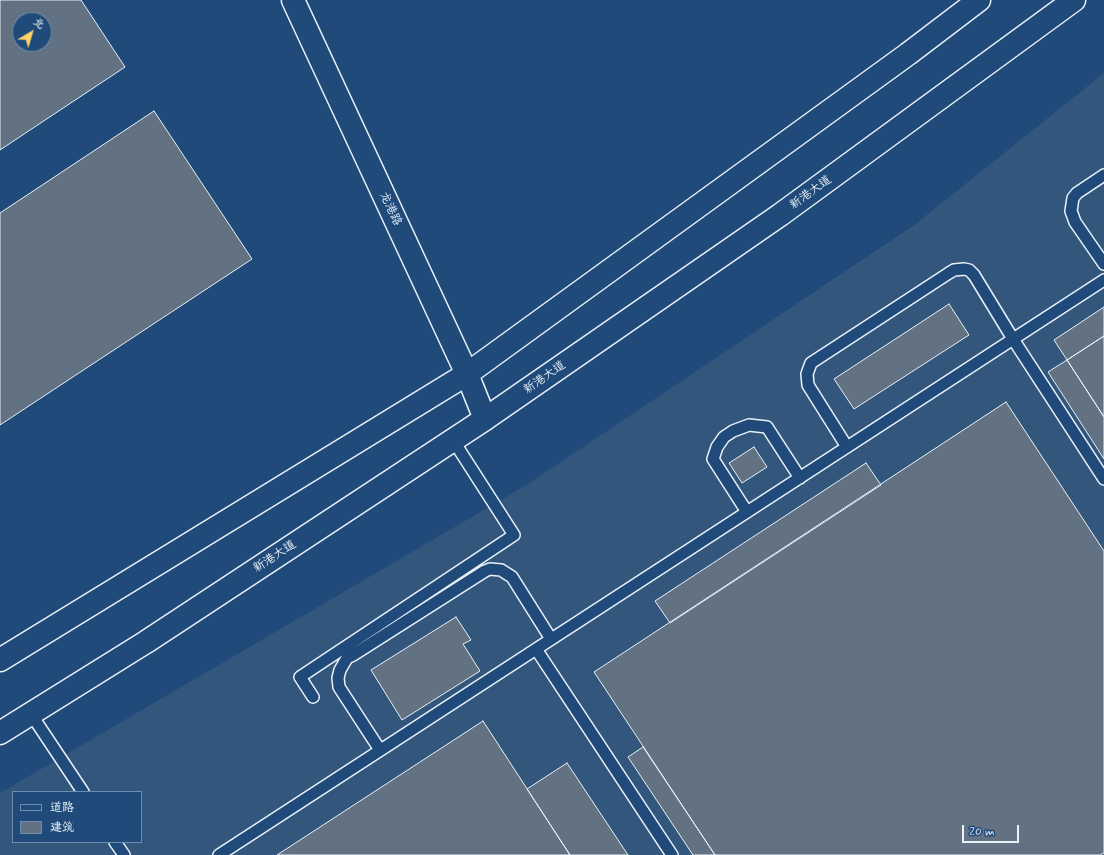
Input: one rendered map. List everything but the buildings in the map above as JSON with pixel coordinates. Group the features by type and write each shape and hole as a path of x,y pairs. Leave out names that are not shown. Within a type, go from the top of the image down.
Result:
{"main road":[{"name":"龙港路","path":"293,0 467,374 486,419"},
{"path":"0,660 467,374 902,59 979,0"},
{"name":"新港大道","path":"0,733 153,637 486,419 780,215 1074,0"}],"lane":[{"path":"1104,174 1077,193 1073,198 1071,210 1075,222 1104,264"},
{"path":"847,447 808,385 806,374 811,363 949,273 959,269 969,270 974,275 1013,339 1104,479"},
{"path":"219,855 1104,280"},
{"path":"747,512 713,459 717,447 724,437 733,431 750,426 767,427 800,478"},
{"path":"313,697 300,677 514,535 453,440"},
{"path":"380,750 339,687 338,678 340,670 347,658 478,575 490,569 501,570 512,577 551,639"},
{"path":"536,649 672,855"},
{"path":"31,714 82,791"},
{"path":"116,843 124,855"}],"shaded area":[{"path":"1104,73 1104,855 0,855 0,793 528,484 914,225"}]}
